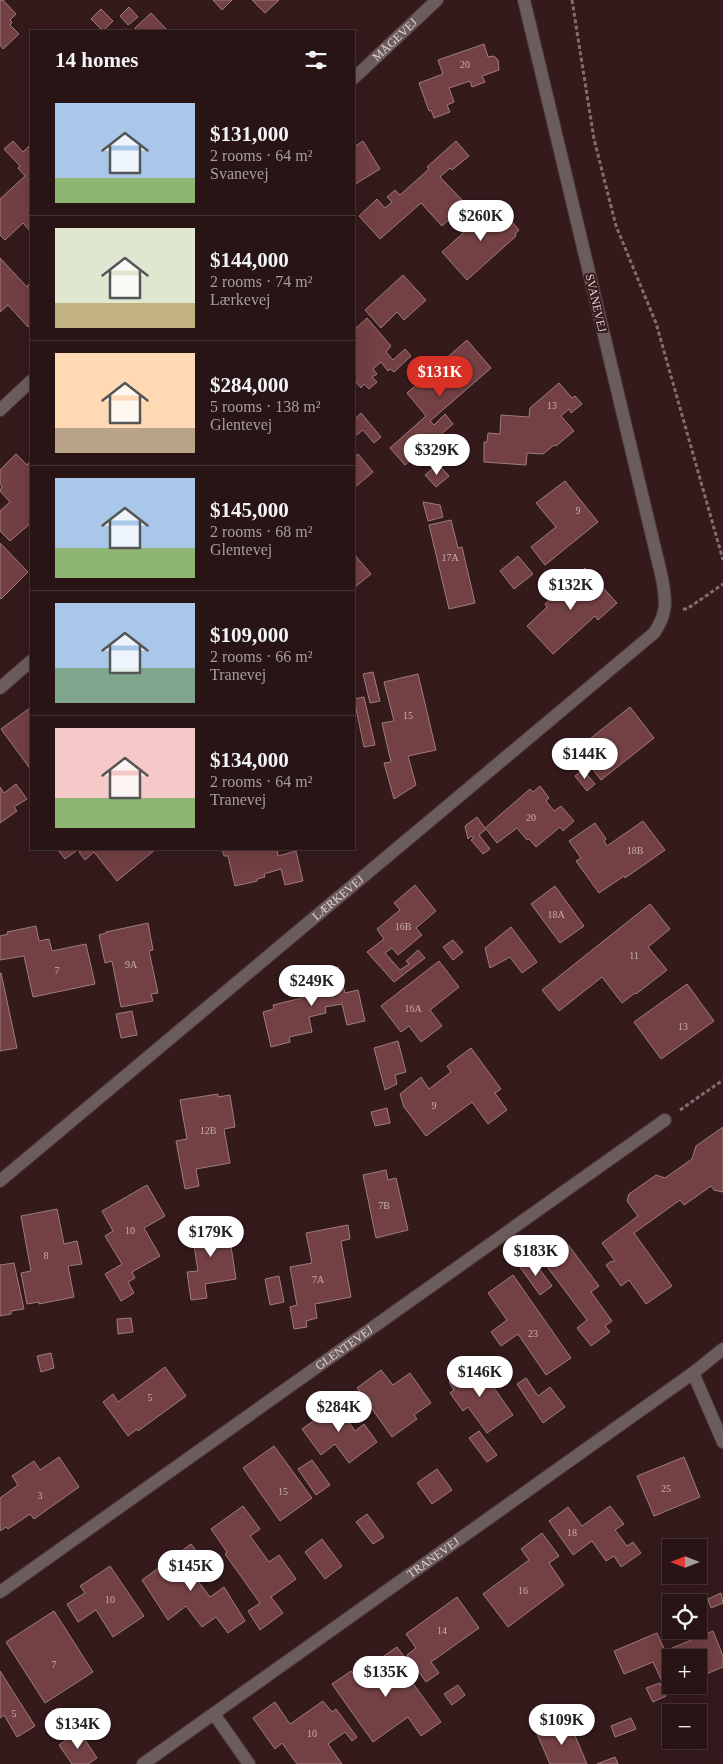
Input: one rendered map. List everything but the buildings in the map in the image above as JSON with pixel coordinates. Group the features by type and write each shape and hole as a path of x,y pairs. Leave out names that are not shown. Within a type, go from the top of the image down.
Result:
{"street":[{"name":"MÅGEVEJ","path":"355,77 437,0"},
{"name":"SVANEVEJ","path":"524,0 662,578 666,606"},
{"path":"0,410 30,382"},
{"name":"LÆRKEVEJ","path":"0,1181 654,633 664,616 666,606"},
{"path":"0,688 30,663"},
{"name":"GLENTEVEJ","path":"0,1592 665,1120"},
{"name":"TRANEVEJ","path":"143,1764 723,1349"},
{"path":"693,1372 723,1442"},
{"path":"214,1714 249,1764"}],"path":[{"path":"572,0 594,139 616,226 656,323 723,560"},
{"path":"666,606 687,609 723,584"},
{"path":"665,1120 723,1080"}]}
